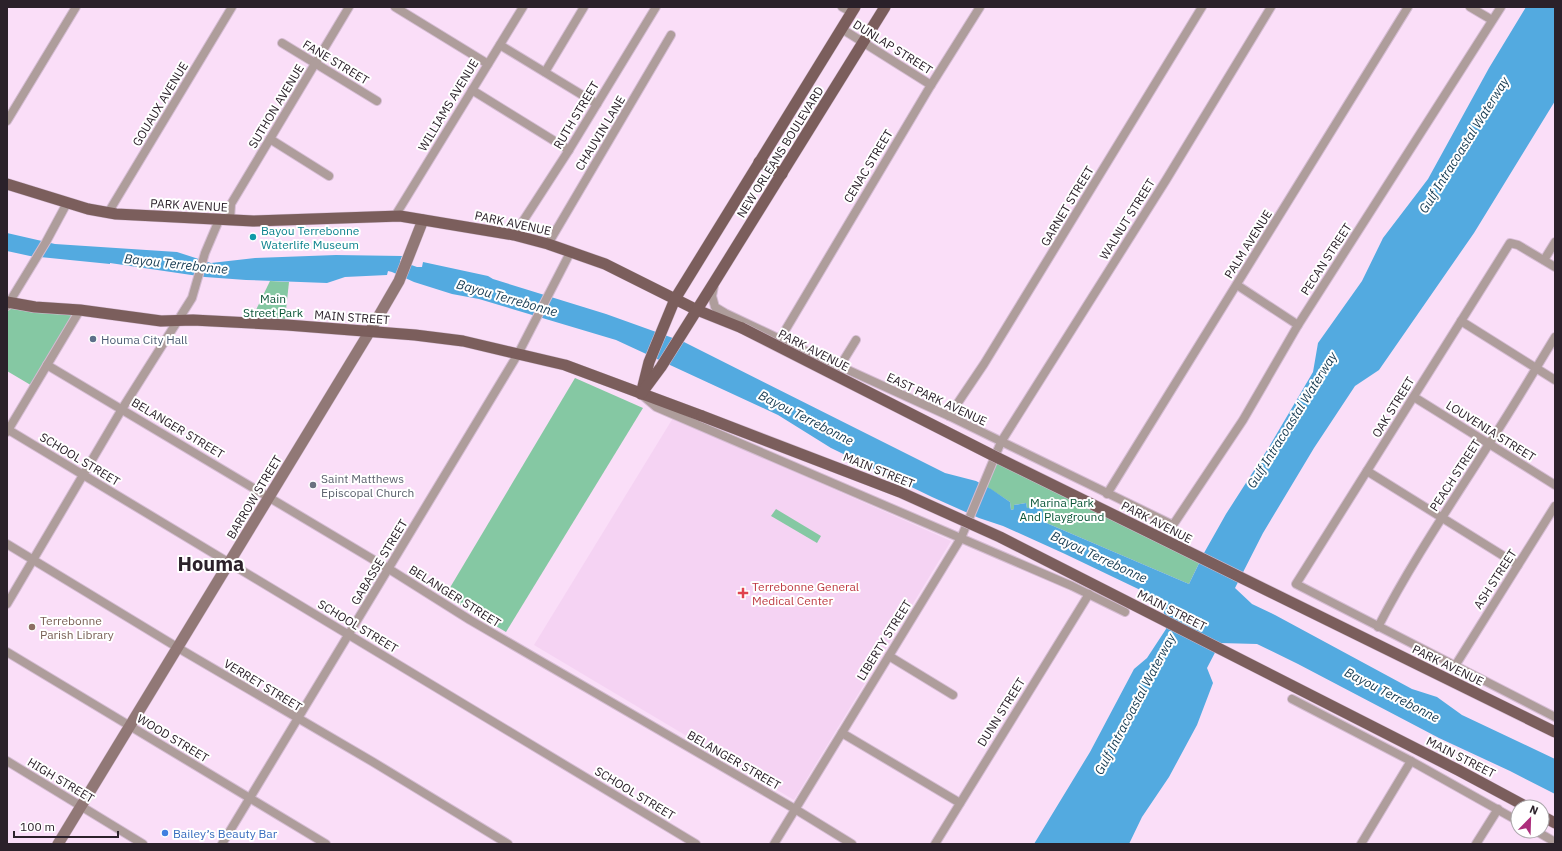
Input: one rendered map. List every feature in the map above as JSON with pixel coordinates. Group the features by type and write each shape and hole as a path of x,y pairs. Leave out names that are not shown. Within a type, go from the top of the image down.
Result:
{"main road":[{"name":"NEW ORLEANS BOULEVARD","path":"641,394 661,367 716,281 885,7"},
{"name":"NEW ORLEANS BOULEVARD","path":"641,394 648,362 675,299 842,29 849,9"},
{"path":"759,162 782,174"},
{"name":"PARK AVENUE","path":"7,184 66,203 116,214 253,221 395,216 514,235 571,251 605,264 697,310 742,328 999,459 1555,732"},
{"name":"BARROW STREET","path":"58,844 370,331 398,281 423,220"},
{"name":"MAIN STREET","path":"8,304 80,310 160,321 200,320 370,331 463,341 564,365 900,492 1000,537 1451,766 1512,799"}],"street":[{"path":"7,121 76,7"},
{"name":"GOUAUX AVENUE","path":"108,212 232,7"},
{"name":"SUTHON AVENUE","path":"7,604 122,409 180,320 192,298 205,253 224,220 231,204 349,7"},
{"path":"395,7 488,64"},
{"name":"WILLIAMS AVENUE","path":"395,216 523,7"},
{"path":"545,72 584,7"},
{"name":"RUTH STREET","path":"514,235 569,150 656,7"},
{"name":"CENAC STREET","path":"780,339 931,85 980,7"},
{"name":"GARNET STREET","path":"949,416 984,364 1202,7"},
{"name":"WALNUT STREET","path":"1001,442 1162,186 1271,7"},
{"name":"PALM AVENUE","path":"1107,494 1408,7"},
{"path":"1470,7 1492,20"},
{"name":"PECAN STREET","path":"1173,524 1243,420 1298,325 1501,7"},
{"name":"DUNLAP STREET","path":"842,29 931,85"},
{"name":"CHAUVIN LANE","path":"548,244 671,35"},
{"name":"FANE STREET","path":"282,43 377,101"},
{"path":"500,44 597,104"},
{"path":"472,90 569,150"},
{"path":"270,140 329,176"},
{"path":"8,304 46,242 66,203"},
{"path":"1555,242 1544,260 1555,267"},
{"name":"OAK STREET","path":"1296,584 1510,243 1518,245 1544,260"},
{"name":"GABASSE STREET","path":"222,844 296,719 389,569 518,354 571,251"},
{"name":"EAST PARK AVENUE","path":"716,281 712,296 715,307 725,313 949,416 1107,494 1173,524"},
{"path":"1237,285 1298,325"},
{"path":"7,431 80,310"},
{"path":"1461,321 1555,380"},
{"name":"PEACH STREET","path":"1378,627 1391,602 1442,518 1490,444 1555,337"},
{"path":"840,366 856,340"},
{"name":"BELANGER STREET","path":"47,365 389,569 470,620 795,809 852,844"},
{"name":"MAIN STREET","path":"641,394 656,407 961,538 1089,594 1125,612"},
{"name":"LOUVENIA STREET","path":"1414,397 1555,485"},
{"name":"SCHOOL STREET","path":"7,431 349,634 696,844"},
{"name":"LIBERTY STREET","path":"774,844 961,538 1001,442"},
{"path":"1367,471 1518,565"},
{"name":"ASH STREET","path":"1455,666 1489,609 1555,506"},
{"name":"VERRET STREET","path":"7,544 296,719 372,762 508,844"},
{"name":"PARK AVENUE","path":"1296,584 1555,717"},
{"name":"DUNN STREET","path":"935,844 1089,594"},
{"name":"WOOD STREET","path":"7,652 326,844"},
{"path":"889,656 954,695"},
{"path":"1292,699 1411,761 1510,817"},
{"path":"842,733 960,803"},
{"name":"HIGH STREET","path":"7,761 144,844"},
{"path":"1361,844 1411,761"},
{"path":"1476,844 1498,810"}],"shaded area":[{"name":"Terrebonne General Medical Center","path":"673,418 951,541 794,800 534,645"}],"green space":[{"name":"Main Street Park","path":"270,281 289,282 285,319 253,316"},
{"path":"7,306 80,310 34,387 7,371"},
{"path":"575,378 643,408 506,632 445,596"},
{"name":"Marina Park And Playground","path":"996,455 1201,559 1189,584 1044,522 1027,508 1026,503 1014,505 1014,509 1011,510 1010,502 984,485"},
{"path":"776,509 821,536 817,543 771,516"}],"water":[{"path":"1526,7 1555,7 1555,101 1474,233 1379,370 1355,386 1314,448 1263,533 1235,588 1252,604 1412,689 1437,697 1462,715 1555,759 1555,794 1439,738 1257,644 1220,643 1207,668 1213,683 1197,725 1169,777 1142,817 1129,844 1034,844 1090,752 1134,669 1147,658 1166,629 1164,613 1155,597 1003,526 979,518 932,497 831,448 778,415 616,340 479,299 452,294 414,282 392,272 388,271 387,275 345,277 327,283 246,280 205,277 110,263 30,256 7,251 7,233 55,244 177,252 211,263 255,258 336,255 402,256 400,261 417,267 422,267 423,262 488,276 493,279 606,314 684,342 945,473 976,481 1010,502 1011,510 1014,509 1014,505 1026,503 1027,508 1042,506 1044,522 1189,584 1204,553 1226,514 1269,447 1313,372 1318,343 1362,281 1383,238 1428,179 1489,68"}],"place":[{"name":"Bayou Terrebonne Waterlife Museum","path":"253,237"},
{"name":"Houma City Hall","path":"93,339"},
{"name":"Saint Matthews Episcopal Church","path":"313,485"},
{"name":"Terrebonne General Medical Center","path":"743,593"},
{"name":"Terrebonne Parish Library","path":"32,627"},
{"name":"Bailey’s Beauty Bar","path":"165,833"}],"district":[{"name":"Houma","path":"211,563"}],"water label":[{"name":"Gulf Intracoastal Waterway","path":"1464,145"},
{"name":"Bayou Terrebonne","path":"176,264"},
{"name":"Bayou Terrebonne","path":"507,298"},
{"name":"Bayou Terrebonne","path":"806,418"},
{"name":"Gulf Intracoastal Waterway","path":"1292,420"},
{"name":"Bayou Terrebonne","path":"1099,557"},
{"name":"Bayou Terrebonne","path":"1392,695"},
{"name":"Gulf Intracoastal Waterway","path":"1135,704"}]}
